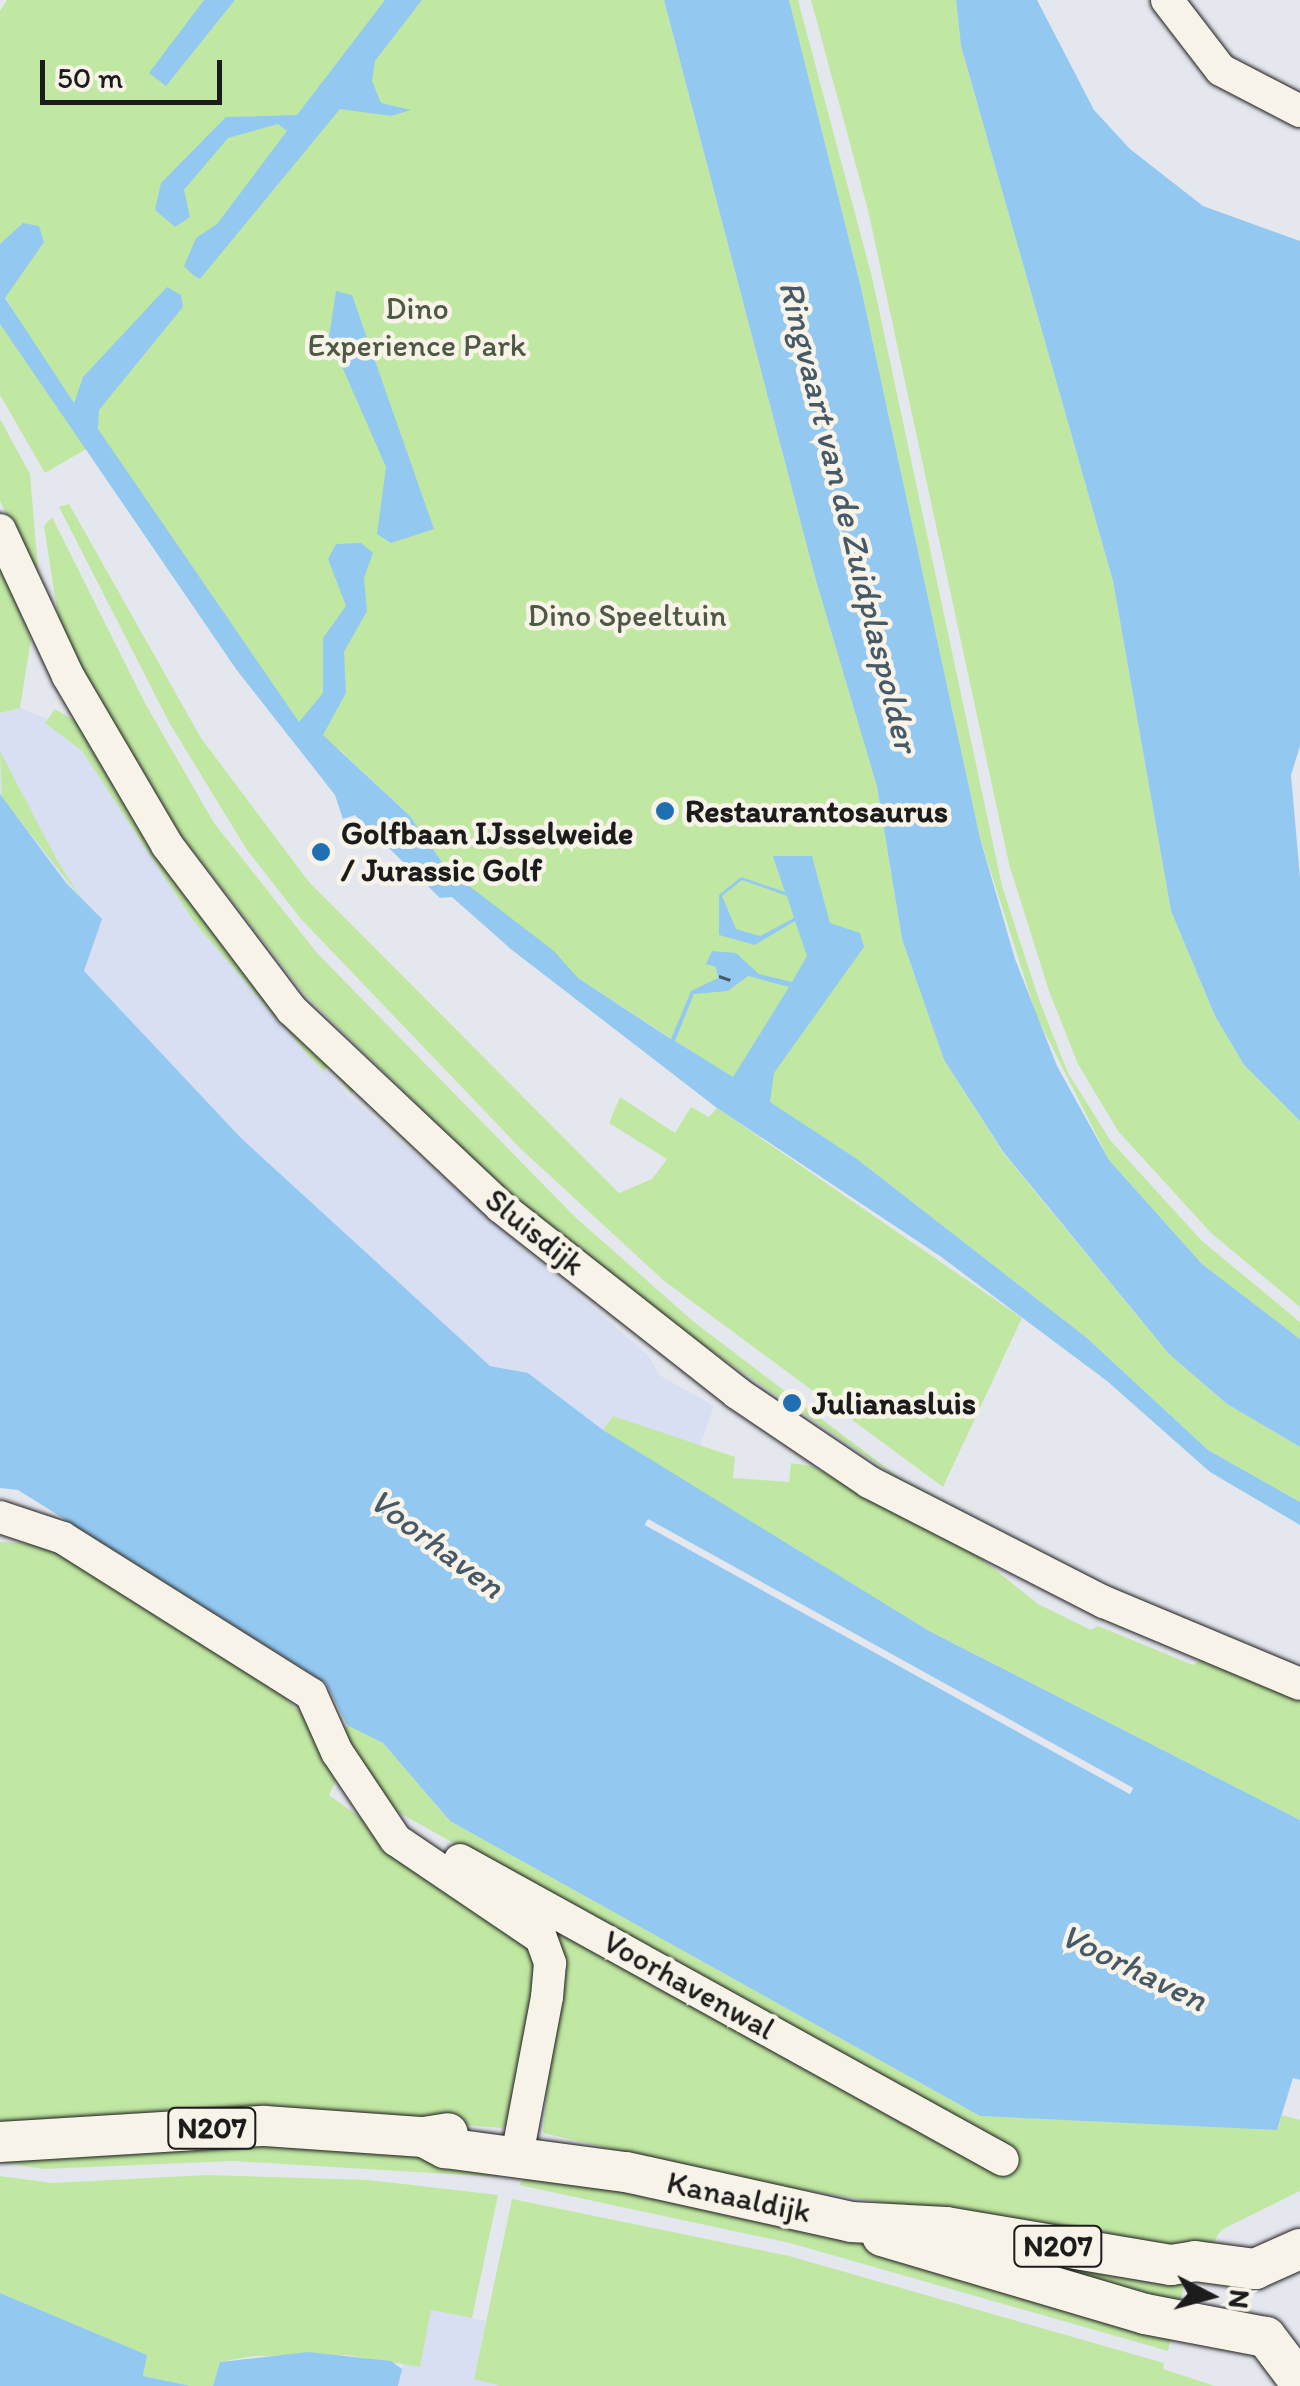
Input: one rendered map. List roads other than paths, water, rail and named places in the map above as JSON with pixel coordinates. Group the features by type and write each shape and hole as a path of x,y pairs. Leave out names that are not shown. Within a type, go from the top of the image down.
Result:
{"main road":[{"name":"Kanaaldijk","path":"0,2142 265,2126 424,2137 447,2133 590,2156 626,2172"},
{"name":"Kanaaldijk","path":"424,2137 446,2148 626,2172 852,2222 946,2227 1171,2265 1192,2276 1278,2276"},
{"name":"Kanaaldijk","path":"852,2222 898,2244 1254,2342"},
{"path":"1274,2386 1254,2342 1278,2276 1300,2249"},
{"path":"1254,2342 1270,2339 1300,2382"}],"street":[{"path":"1167,0 1221,70 1300,111"},
{"name":"Sluisdijk","path":"0,530 68,676 168,845 292,1010 500,1207 737,1394 869,1482 1104,1602 1300,1684"},
{"name":"Voorhavenwal","path":"0,1517 64,1538 311,1694 373,1812 411,1852 541,1938 550,1962 547,1997 519,2145"},
{"name":"Voorhavenwal","path":"373,1812 1004,2160"}],"water":[{"path":"204,0 235,0 166,86 149,73"},
{"path":"385,0 422,0 375,61 372,81 381,103 411,110 391,116 340,109 200,279 193,275 184,266 196,238 217,224 287,131 278,124 228,138 184,190 190,217 175,227 155,210 161,183 226,117 297,115"},
{"name":"Ringvaart van de Zuidplaspolder","path":"664,0 789,0 860,283 980,838 1015,959 1057,1066 1109,1160 1202,1264 1300,1339 1300,1447 1227,1404 1169,1354 1004,1153 944,1060 902,939 877,787 815,577"},
{"path":"956,0 1037,0 1094,110 1130,149 1203,206 1300,241 1300,746 1291,775 1300,877 1300,1121 1244,1065 1215,1016 1171,911 1113,581 961,46"},
{"path":"23,223 39,226 44,242 5,298 74,403 83,377 167,287 181,295 183,307 99,410 98,429 299,722 323,693 323,638 346,606 328,559 336,544 361,543 373,553 364,578 367,611 344,652 346,693 323,735 410,816 447,869 554,951 578,978 671,1039 691,991 718,978 716,967 706,964 712,951 736,953 759,974 792,982 807,956 795,921 755,945 719,935 719,895 741,877 785,892 773,856 812,856 830,923 860,933 864,947 774,1073 770,1102 857,1159 1087,1338 1208,1450 1300,1502 1300,1525 1210,1472 1107,1381 940,1256 717,1108 512,950 452,897 440,898 355,815 343,819 335,795 236,669 0,324 0,244","holes":["742,880 787,896 794,918 760,936 736,929 722,896","748,976 789,987 733,1077 675,1041 694,994 728,991"]},
{"path":"336,291 352,295 434,529 391,543 377,534 386,467 329,337"},
{"name":"Voorhaven","path":"0,794 66,883 102,919 84,971 241,1138 490,1366 528,1373 603,1430 929,1631 1300,1820 1300,2080 1293,2078 1277,2130 980,2116 450,1821 383,1743 347,1725 326,1683 18,1490 0,1488"},
{"path":"0,2293 147,2355 143,2376 191,2386 0,2386"},
{"path":"308,2352 391,2361 402,2369 398,2386 213,2386 220,2362"}],"place":[{"name":"Restaurantosaurus","path":"665,811"},
{"name":"Golfbaan IJsselweide / Jurassic Golf","path":"321,852"},
{"name":"Julianasluis","path":"792,1403"}],"park label":[{"name":"Dino Experience Park","path":"417,328"},
{"name":"Dino Speeltuin","path":"627,615"}]}
